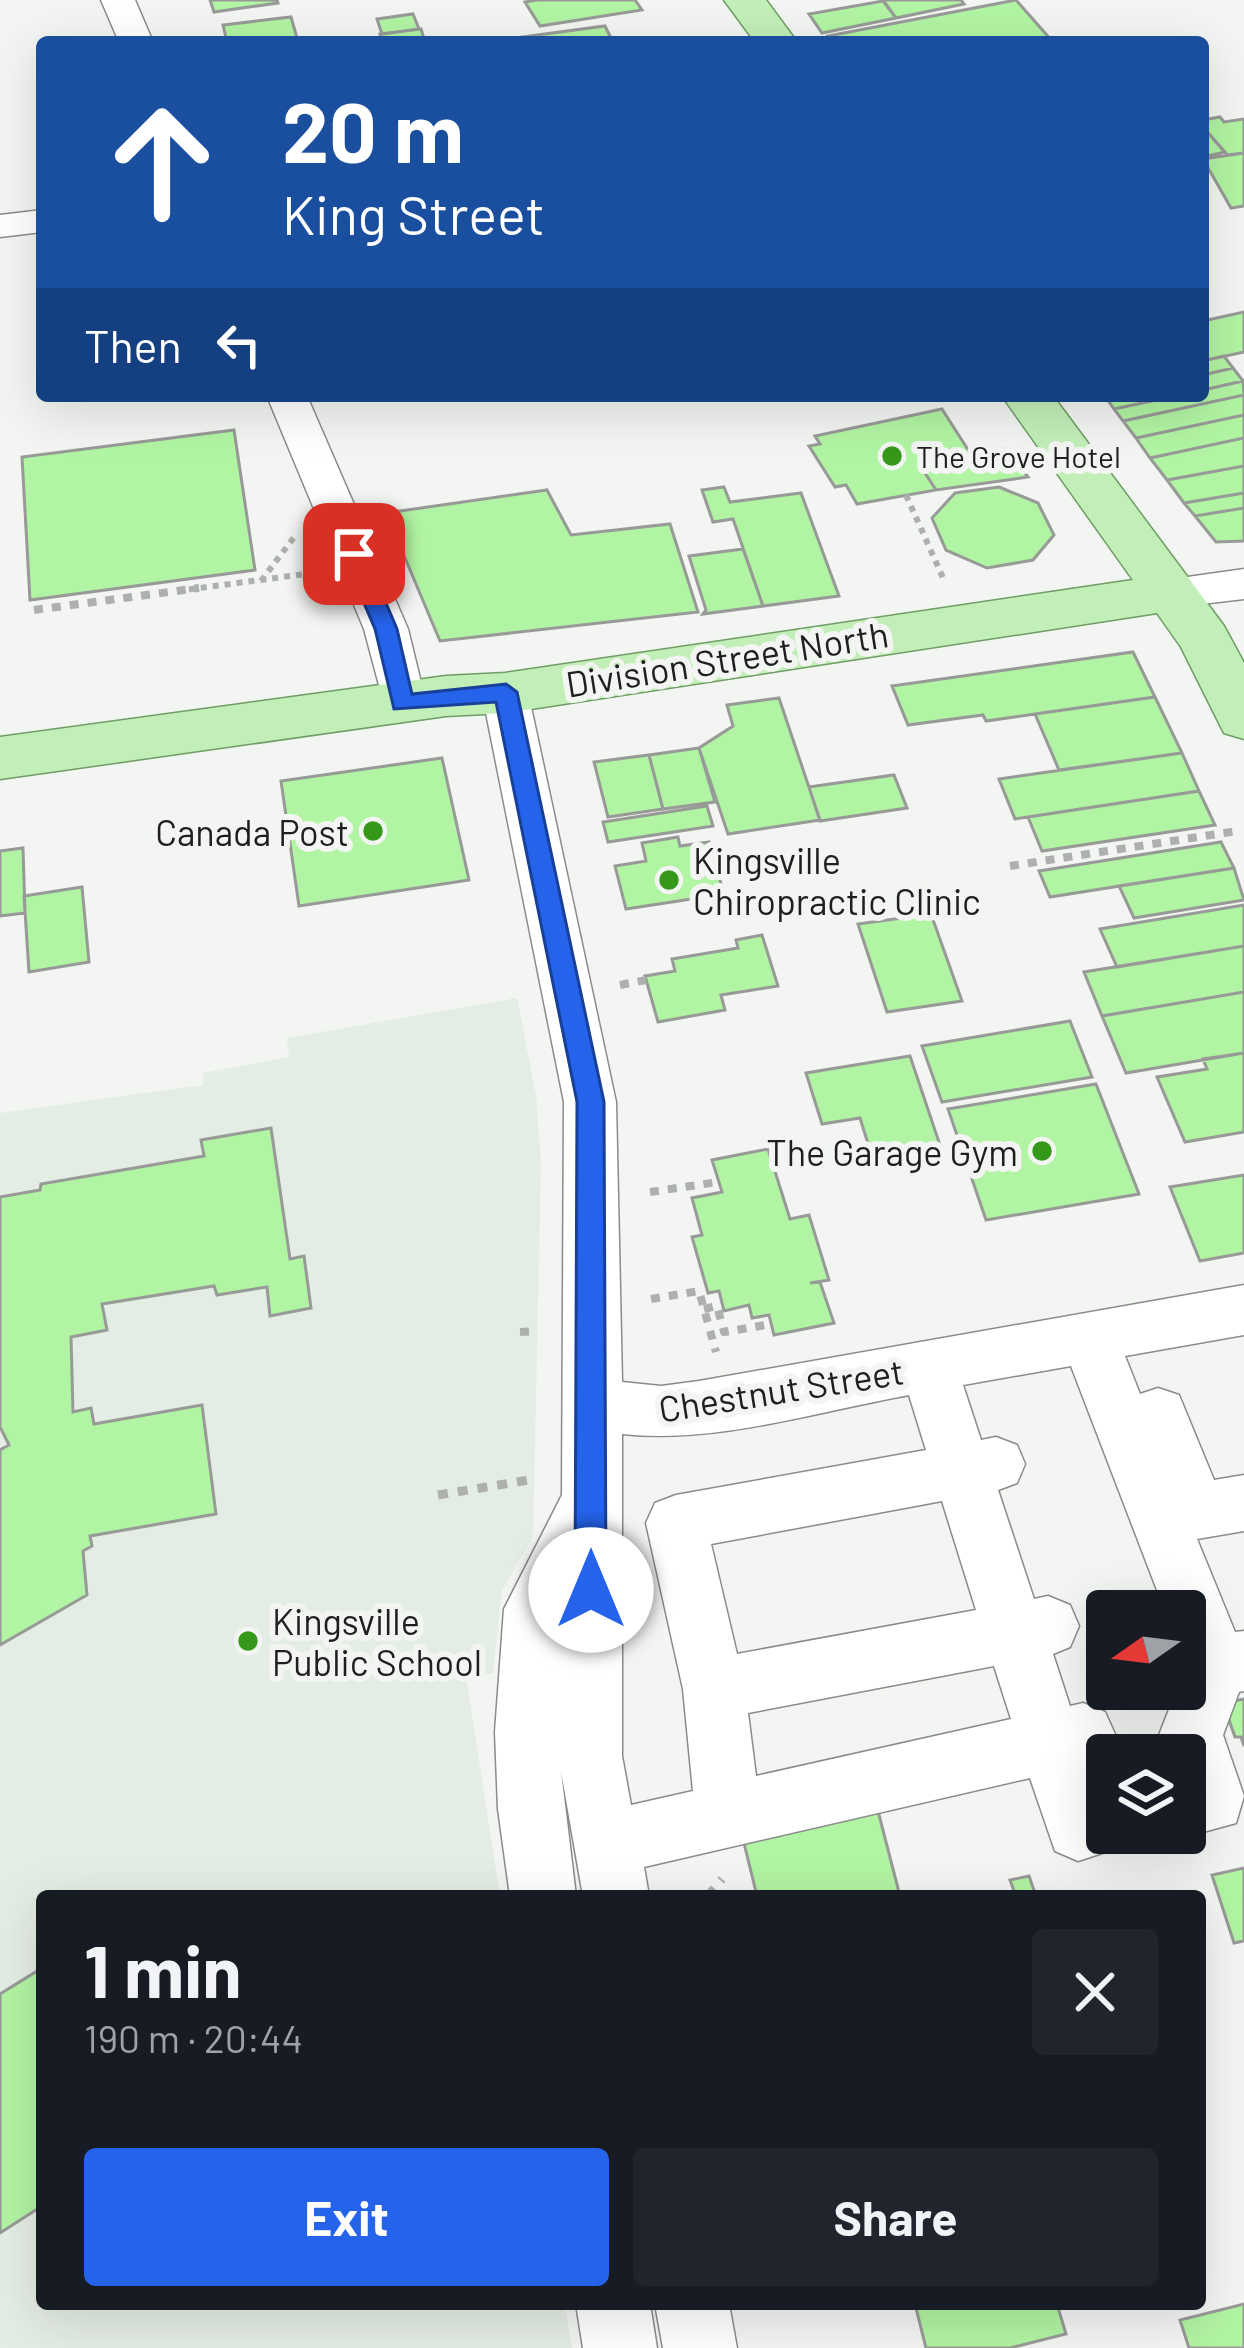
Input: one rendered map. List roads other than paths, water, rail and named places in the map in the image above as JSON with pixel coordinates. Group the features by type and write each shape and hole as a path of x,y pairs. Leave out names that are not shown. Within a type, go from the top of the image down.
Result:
{"main road":[{"path":"745,0 772,36"},
{"path":"1031,402 1204,640 1244,719"},
{"name":"Division Street North","path":"0,758 506,692 1168,593"}],"street":[{"path":"118,0 133,36"},
{"path":"0,226 36,222"},
{"path":"289,402 386,629 403,704"},
{"path":"1168,593 1244,584"},
{"path":"506,692 590,1102 592,1405 535,1609 527,1732 530,1809 542,1890"},
{"name":"Chestnut Street","path":"592,1405 661,1412 1244,1310"},
{"path":"1106,1332 1198,1511 1244,1502"},
{"path":"1106,1332 1231,1664 1192,1734"},
{"path":"946,1363 1066,1737 1078,1828 1086,1826"},
{"path":"728,1813 714,1689 676,1523 979,1467"},
{"path":"566,1490 590,1756 611,1869 728,1813 1066,1737"},
{"path":"714,1689 1032,1629"},
{"path":"1066,1737 1086,1772"},
{"path":"1206,1777 1214,1800 1206,1801"},
{"path":"614,2310 620,2348"},
{"path":"693,2310 700,2348"}],"place":[{"name":"The Grove Hotel","path":"892,456"},
{"name":"Canada Post","path":"373,831"},
{"name":"Kingsville Chiropractic Clinic","path":"669,880"},
{"name":"The Garage Gym","path":"1042,1151"},
{"name":"Kingsville Public School","path":"248,1641"}]}
